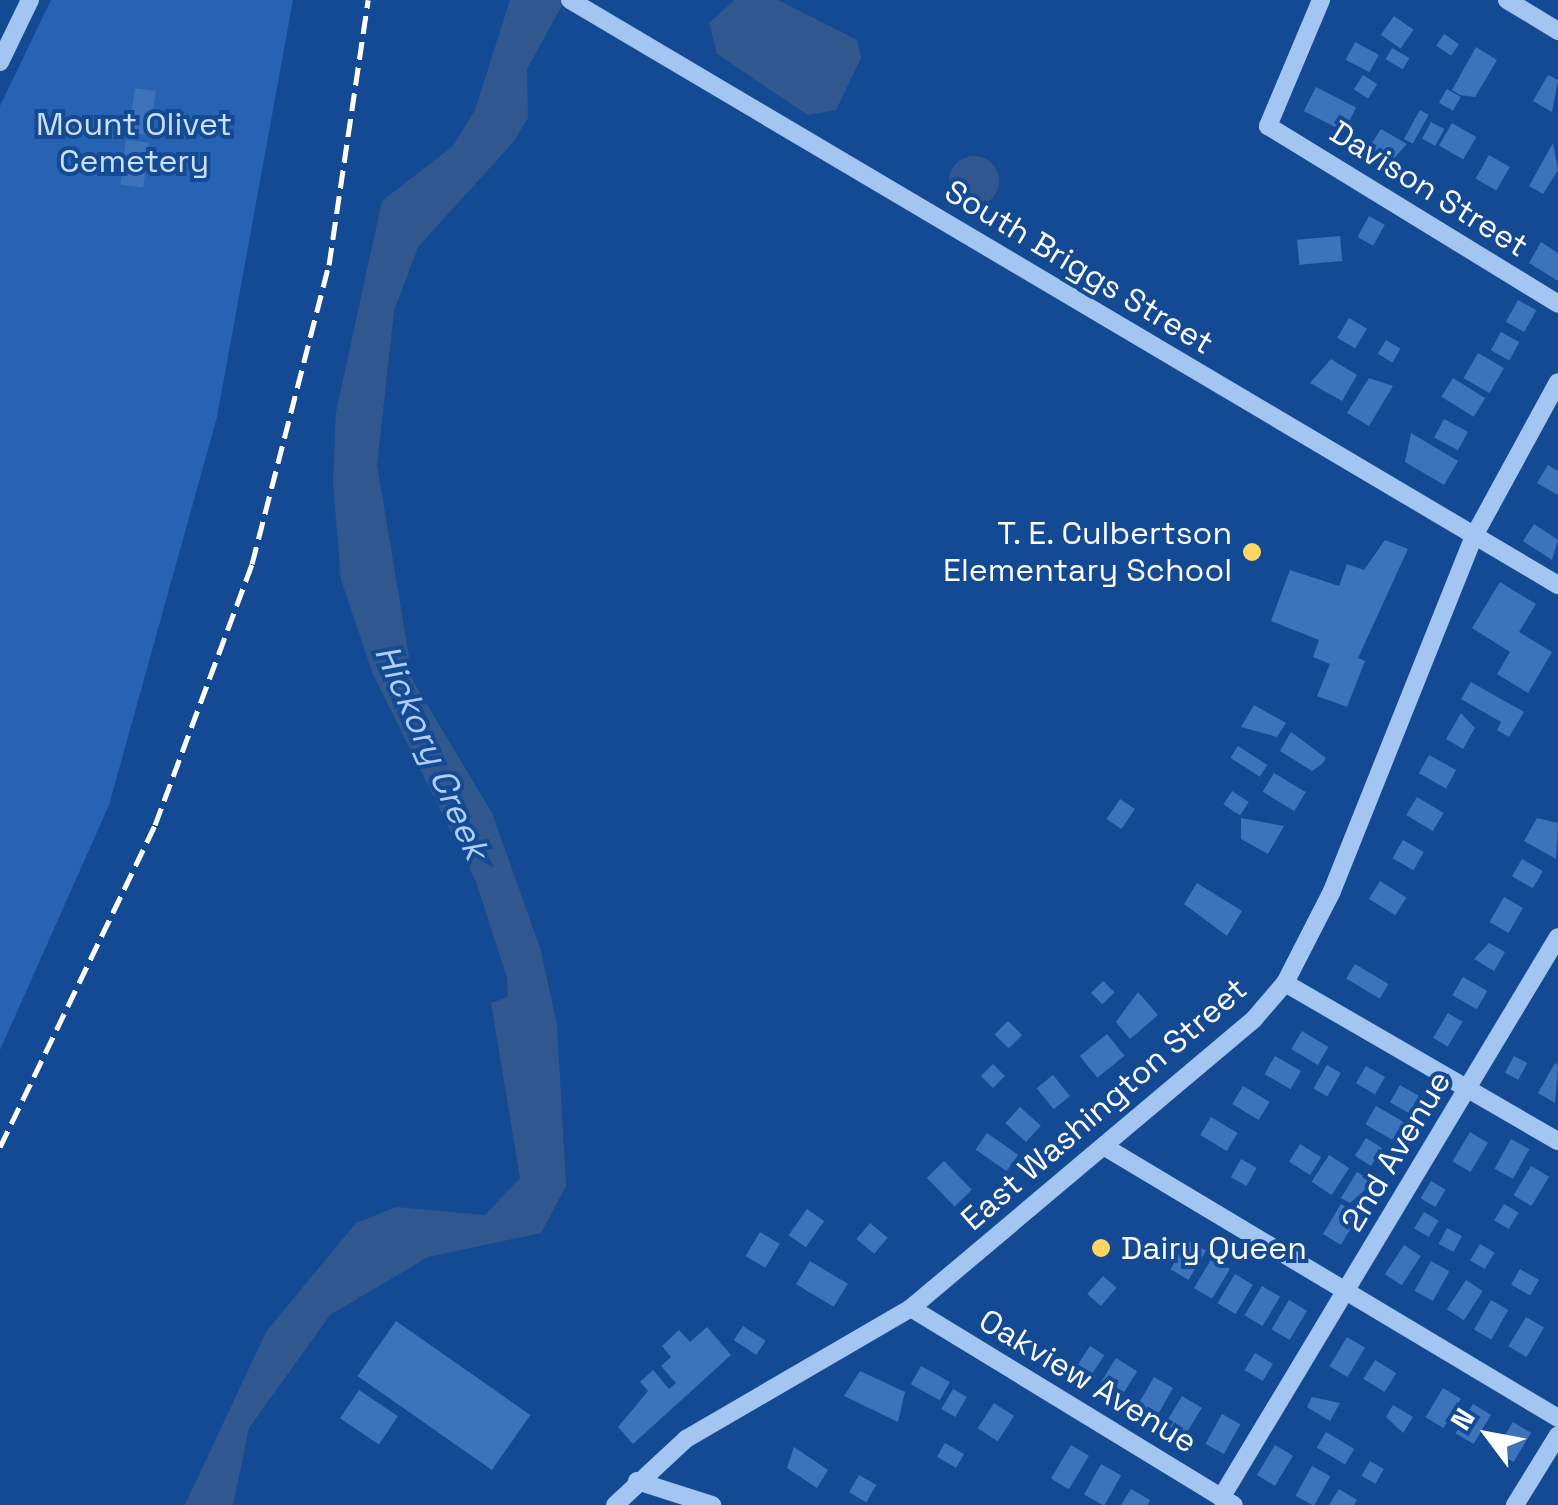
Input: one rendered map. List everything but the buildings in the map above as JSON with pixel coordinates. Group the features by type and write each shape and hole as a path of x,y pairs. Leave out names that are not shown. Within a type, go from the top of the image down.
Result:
{"street":[{"path":"0,62 7,30 30,0"},
{"name":"South Briggs Street","path":"570,0 1558,585"},
{"name":"Davison Street","path":"1320,0 1268,126 1558,304"},
{"path":"1507,0 1558,31"},
{"name":"East Washington Street","path":"615,1505 686,1439 911,1308 1105,1148 1285,983 1332,892 1474,536 1558,382"},
{"name":"2nd Avenue","path":"1228,1501 1558,937"},
{"path":"1285,983 1558,1141"},
{"path":"1105,1148 1558,1418"},
{"name":"Oakview Avenue","path":"911,1308 1228,1501"},
{"path":"1515,1505 1558,1436"},
{"path":"637,1481 712,1505"}],"green space":[{"name":"Mount Olivet Cemetery","path":"51,0 293,0 217,417 109,805 0,1050 0,106"}],"water":[{"name":"Hickory Creek","path":"510,0 565,0 527,69 528,118 514,141 418,247 394,311 377,465 413,681 492,813 541,951 557,1025 566,1186 541,1233 428,1257 330,1315 249,1428 233,1505 185,1505 266,1332 356,1223 396,1207 485,1215 520,1178 491,1003 508,997 507,977 476,882 373,674 341,580 333,482 336,412 382,201 453,146 475,110"},
{"path":"735,0 778,0 857,40 861,58 836,110 808,115 717,54 709,23"},
{"path":"974,156 991,164 999,181 991,198 974,206 957,198 949,181 957,164"}],"railway":[{"path":"0,1147 155,825 252,564 329,265 368,0"}],"place":[{"name":"T. E. Culbertson Elementary School","path":"1252,552"},
{"name":"Dairy Queen","path":"1101,1248"}]}
